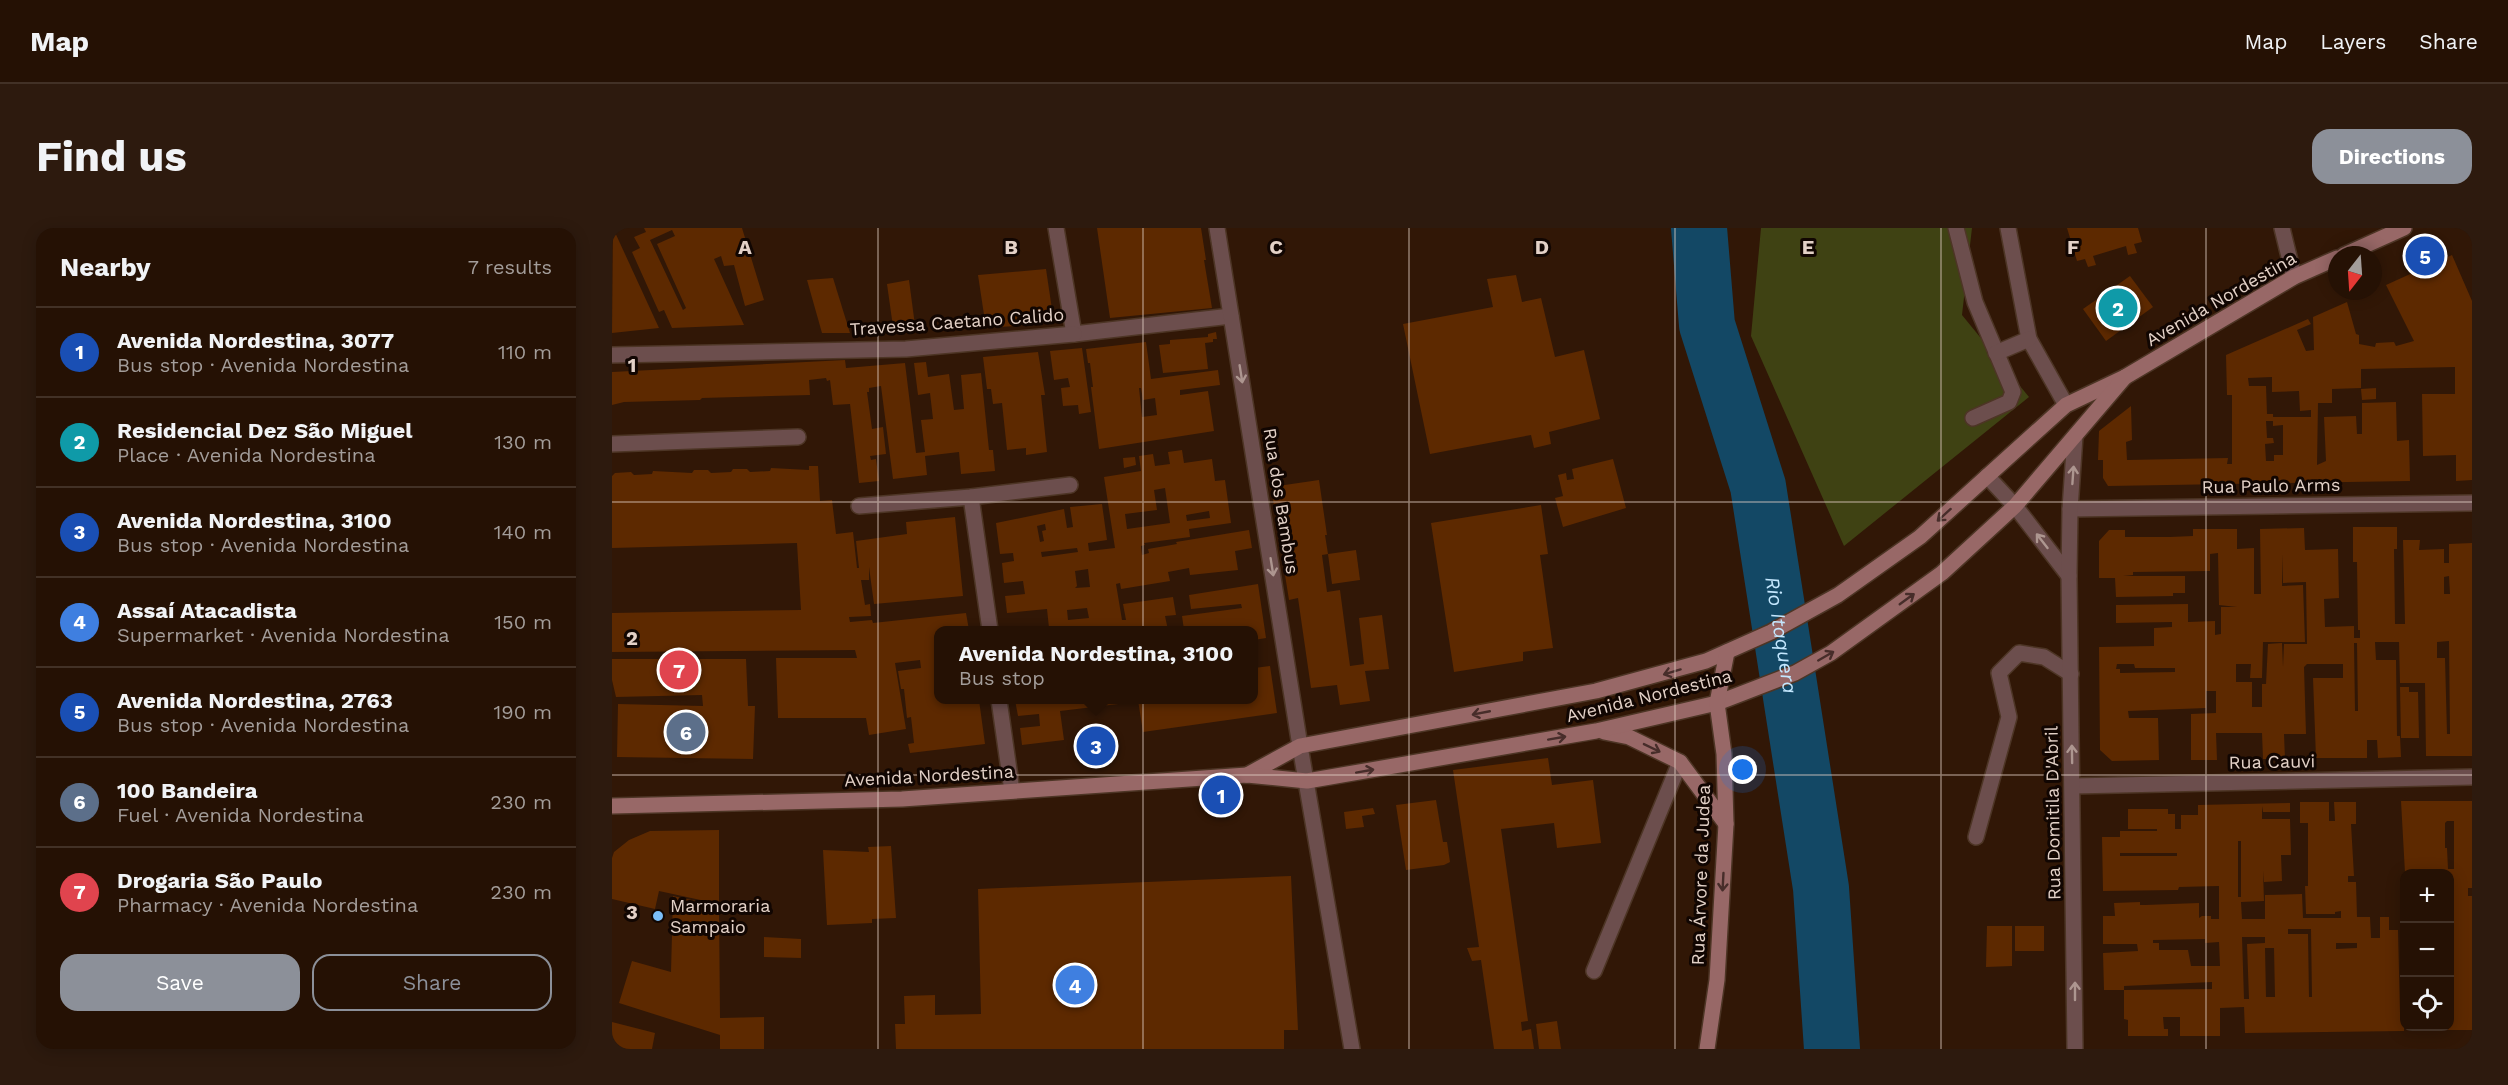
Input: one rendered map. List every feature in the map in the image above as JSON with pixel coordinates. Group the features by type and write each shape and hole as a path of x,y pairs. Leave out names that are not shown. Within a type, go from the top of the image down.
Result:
{"main road":[{"path":"2364,246 2404,228"},
{"name":"Avenida Nordestina","path":"1247,775 1300,746 1596,691 1671,672 1771,632 1838,595 1920,537 2066,405 2125,377 2294,277 2328,262"},
{"name":"Avenida Nordestina","path":"612,806 902,799 1247,775 1307,781 1596,731 1717,703 1795,673 1831,653 1942,573 2015,506 2125,377"},
{"name":"Rua Árvore da Judea","path":"1707,1049 1717,980 1726,824 1724,754 1717,703 1733,649"},
{"path":"1596,731 1629,737 1680,762 1726,824"}],"street":[{"path":"1056,228 1074,334"},
{"name":"Rua dos Bambus","path":"1217,228 1300,746 1352,1049"},
{"path":"1956,228 1974,302 2013,392 2009,402 1973,418"},
{"path":"2008,228 2029,339 2066,405"},
{"path":"2282,228 2294,277"},
{"name":"Travessa Caetano Calido","path":"612,355 906,349 1074,334 1231,316"},
{"path":"1996,353 2029,339"},
{"name":"Rua Domitila D'Abril","path":"2075,436 2070,509 2069,576 2075,1049"},
{"path":"612,444 798,437"},
{"path":"1987,476 2015,506 2069,576"},
{"path":"859,506 971,497 1070,485"},
{"path":"971,497 989,626"},
{"name":"Rua Paulo Arms","path":"2070,509 2472,503"},
{"path":"1976,837 2009,717 1999,673 2019,653 2044,657 2071,674"},
{"path":"1000,704 1012,791"},
{"path":"1594,971 1680,762"},
{"name":"Rua Cauvi","path":"2073,786 2472,777"}],"green space":[{"path":"1761,228 1972,228 1962,315 2029,397 1844,546 1751,336"}],"building":[{"path":"613,228 659,328 612,333"},
{"path":"644,228 742,228 764,300 745,306 734,265 724,266 721,256 714,259 744,325 672,328 664,310 659,312 632,252 640,248 634,237 646,232","holes":["672,230 675,236 657,244 686,308 683,310 650,240"]},
{"path":"1097,228 1201,228 1212,308 1110,318"},
{"path":"2067,228 2138,228 2142,242 2134,244 2137,253 2128,255 2126,246 2093,256 2096,265 2088,267 2085,259 2077,261"},
{"path":"2452,255 2472,301 2472,480 2456,481 2456,455 2423,456 2422,394 2455,394 2455,367 2361,369 2361,388 2332,389 2332,403 2318,403 2317,465 2326,461 2324,417 2356,416 2357,434 2362,434 2362,403 2396,402 2397,441 2409,440 2410,481 2108,486 2103,478 2103,460 2098,460 2099,431 2131,406 2132,440 2126,442 2127,460 2228,458 2227,464 2232,464 2232,395 2227,395 2226,355 2308,319 2311,324 2297,330 2306,351 2314,350 2313,317 2347,302 2356,334 2359,335 2359,344 2375,347 2376,343 2394,342 2396,346 2414,341 2386,285","holes":["2272,377 2272,392 2299,391 2300,411 2311,410 2311,417 2273,417 2273,414 2267,414 2266,386 2249,386 2248,378","2266,421 2273,421 2273,426 2283,425 2283,455 2274,455 2274,461 2266,461 2265,444 2274,443 2273,438 2267,438"]},
{"path":"1046,269 1054,323 986,328 978,275"},
{"path":"1516,275 1522,302 1541,298 1555,357 1584,350 1600,419 1549,432 1551,444 1534,448 1531,435 1430,454 1403,324 1493,307 1487,279"},
{"path":"2130,276 2153,307 2106,341 2083,309"},
{"path":"833,278 850,333 822,333 807,280"},
{"path":"909,280 916,333 894,334 887,284"},
{"path":"1216,332 1217,339 1205,343 1208,369 1163,373 1159,345 1170,344 1170,340 1208,337 1208,334"},
{"path":"1146,342 1151,379 1218,370 1220,385 1180,390 1180,395 1208,391 1214,431 1099,449 1090,363 1088,363 1086,349","holes":["1139,388 1141,388 1143,400 1155,398 1157,415 1142,417"]},
{"path":"1082,348 1091,412 1079,414 1078,405 1063,406 1061,388 1070,387 1068,378 1054,380 1050,351"},
{"path":"1038,352 1045,395 1041,395 1047,452 1026,455 1026,448 1007,450 1002,403 993,404 991,389 987,389 983,357"},
{"path":"845,360 846,368 905,363 916,453 925,452 921,420 933,419 930,393 918,395 914,363 926,362 928,377 949,374 954,410 964,409 961,375 981,373 989,450 993,450 995,471 961,474 959,452 925,456 927,475 893,479 881,386 869,388 867,392 872,429 883,427 886,454 870,456 871,460 876,459 879,481 859,483 850,404 833,405 830,380 827,381 826,378 809,380 810,395 702,398 700,400 624,402 612,405 612,372"},
{"path":"2376,388 2376,399 2362,400 2361,389"},
{"path":"1182,450 1184,463 1212,459 1215,481 1225,480 1231,523 1189,529 1190,537 1144,543 1145,545 1141,546 1142,555 1149,553 1148,549 1177,544 1176,542 1249,530 1252,548 1235,551 1238,570 1190,575 1189,568 1168,572 1170,581 1121,589 1120,583 1116,584 1122,620 1126,620 1123,604 1173,597 1176,615 1165,616 1167,626 1049,626 1047,609 1007,613 1005,596 1025,594 1023,581 1004,583 1002,563 1014,561 1013,553 1000,554 996,523 1064,509 1067,528 1073,527 1070,507 1102,504 1107,540 1088,543 1089,551 1115,548 1104,477 1141,471 1139,456 1153,454 1155,466 1170,464 1168,452","holes":["1165,488 1170,523 1127,529 1125,514 1157,510 1154,490","1209,511 1210,518 1187,521 1186,515","1045,524 1046,530 1042,531 1044,541 1040,542 1037,526","1077,548 1078,552 1042,557 1041,552","1088,569 1090,587 1075,588 1077,586 1075,571","1087,608 1089,618 1068,620 1067,610"]},
{"path":"1135,457 1136,465 1124,468 1123,458"},
{"path":"1613,459 1626,508 1563,527 1555,498 1563,496 1558,475 1566,473 1567,480 1574,479 1572,469"},
{"path":"809,466 818,466 820,501 832,500 836,534 853,532 857,568 859,568 856,541 907,534 906,522 955,517 963,596 874,604 869,567 869,580 861,580 865,605 870,604 871,616 849,617 850,622 872,620 873,623 966,613 968,626 934,626 934,704 980,704 985,744 910,753 908,744 914,743 911,717 907,718 904,689 901,689 898,671 921,668 920,660 895,663 906,729 869,735 866,718 778,718 776,658 857,658 855,650 612,652 612,613 801,610 797,543 612,548 612,476 615,473 631,472 634,475 652,474 653,471 692,473 694,470 708,470 711,473 731,472 733,469 747,469 750,472 770,471 771,468 809,470"},
{"path":"1319,480 1327,535 1325,535 1328,554 1322,555 1327,592 1340,590 1350,666 1364,664 1359,618 1382,615 1389,669 1365,671 1370,701 1340,705 1337,685 1311,688 1298,598 1289,600 1271,487"},
{"path":"1541,505 1548,554 1540,555 1553,648 1523,652 1523,661 1454,672 1431,523"},
{"path":"2353,527 2397,527 2397,549 2394,549 2395,624 2405,624 2403,540 2420,540 2419,550 2444,549 2444,563 2449,563 2449,544 2472,543 2472,756 2426,756 2425,683 2400,683 2399,642 2375,642 2376,660 2396,660 2397,736 2400,736 2401,757 2378,758 2377,740 2367,740 2367,758 2316,758 2313,678 2343,678 2343,664 2307,664 2304,667 2306,734 2284,734 2285,759 2263,759 2262,733 2216,733 2217,760 2191,760 2191,714 2216,713 2216,691 2206,691 2206,708 2128,711 2129,718 2158,718 2159,760 2112,761 2100,750 2099,647 2154,646 2154,628 2172,627 2172,622 2116,623 2116,605 2188,604 2188,622 2215,621 2215,635 2221,634 2221,607 2237,607 2219,605 2218,553 2210,554 2210,571 2133,572 2133,575 2123,576 2185,576 2185,593 2173,593 2173,596 2116,597 2115,578 2099,578 2099,541 2109,530 2125,530 2125,537 2170,537 2193,536 2193,529 2237,529 2237,549 2254,548 2254,594 2261,594 2260,529 2304,528 2305,550 2338,549 2339,598 2324,599 2325,627 2354,626 2354,638 2360,638 2357,562 2353,562","holes":["2282,554 2283,583 2306,582 2307,644 2284,644 2283,667 2282,643 2268,644 2266,684 2262,684 2262,707 2252,707 2252,682 2236,682 2236,664 2251,664 2250,678 2262,678 2263,642 2305,642 2303,585 2282,586","2449,576 2450,594 2444,594 2444,577","2449,641 2450,734 2447,734 2445,658 2437,658 2437,642","2354,643 2357,643 2358,711 2355,711","2117,664 2134,664 2135,668 2175,668 2175,672 2120,673 2120,669 2116,669"]},
{"path":"1356,550 1360,580 1332,584 1328,554"},
{"path":"1258,584 1266,638 1258,639 1258,626 1183,626 1182,616 1242,608 1241,604 1191,609 1189,595"},
{"path":"612,659 746,659 748,706 755,706 753,759 617,757 618,704 703,706 702,695 616,697 612,680"},
{"path":"1270,666 1277,713 1143,732 1139,704 1258,704 1258,668"},
{"path":"2400,687 2409,687 2409,692 2418,692 2419,738 2401,738"},
{"path":"1016,704 1119,704 1060,711 1064,740 1022,745 1020,728 1040,726 1039,714 1018,716"},
{"path":"1548,758 1552,785 1593,780 1601,843 1557,848 1554,823 1501,829 1528,1021 1521,1022 1522,1031 1531,1029 1534,1049 1494,1049 1481,960 1472,961 1467,948 1479,947 1453,770"},
{"path":"1436,800 1443,842 1447,842 1450,862 1444,865 1406,870 1396,805"},
{"path":"2401,801 2472,801 2472,888 2468,888 2468,896 2472,896 2472,1030 2454,1030 2454,821 2445,823 2448,869 2405,869"},
{"path":"2300,802 2329,802 2329,821 2335,821 2334,802 2356,802 2356,824 2351,824 2354,876 2348,876 2348,882 2356,882 2357,917 2370,917 2371,938 2380,938 2380,917 2389,917 2389,930 2398,930 2400,1031 2404,1031 2245,1033 2244,1007 2220,1008 2220,1036 2180,1036 2180,1017 2163,1017 2164,1029 2168,1029 2168,1036 2128,1036 2128,1020 2124,1019 2124,990 2104,990 2103,953 2138,951 2137,944 2103,944 2103,916 2115,916 2114,903 2140,902 2140,905 2145,905 2199,903 2199,918 2211,916 2211,919 2219,919 2219,886 2179,887 2178,890 2103,891 2102,837 2120,837 2120,831 2157,831 2157,829 2128,829 2128,809 2168,809 2168,814 2175,814 2175,829 2181,829 2181,815 2198,815 2198,805 2290,803 2290,812 2263,812 2262,806 2262,819 2290,819 2291,855 2281,855 2282,881 2264,882 2263,871 2264,901 2241,902 2242,919 2265,919 2265,895 2302,894 2303,918 2341,918 2341,911 2335,914 2306,914 2308,823 2300,823","holes":["2238,841 2241,841 2241,897 2238,897","2120,853 2177,853 2177,856 2120,856","2288,929 2311,929 2312,997 2309,997 2308,934 2288,934","2242,937 2265,937 2265,943 2247,944 2249,999 2244,999","2205,939 2205,943 2219,942 2220,966 2191,966 2188,950 2159,950 2159,943 2153,943 2153,940","2336,943 2357,943 2357,948 2336,949","2265,948 2274,948 2275,997 2266,997","2212,982 2212,989 2124,990 2124,986"]},
{"path":"1373,808 1375,814 1362,816 1364,827 1346,829 1344,812"},
{"path":"719,830 719,904 659,891 655,909 612,899 612,858 614,852 629,840 650,831"},
{"path":"891,846 896,918 872,919 872,923 827,925 823,850 869,852 868,847"},
{"path":"1291,876 1298,1030 1284,1030 1284,1049 896,1049 895,1024 905,1024 904,996 935,995 935,1015 981,1014 978,889"},
{"path":"673,896 719,906 720,1018 764,1017 764,1049 720,1049 720,1035 619,1003 632,961 671,972"},
{"path":"1987,926 2012,926 2012,966 1986,967"},
{"path":"2015,926 2044,926 2044,951 2015,951"},
{"path":"764,937 801,939 801,958 764,957"},
{"path":"1557,1021 1561,1049 1539,1049 1536,1024"},
{"path":"612,1022 655,1033 652,1049 612,1049"}],"waterway":[{"name":"Rio Itaquera","path":"1699,228 1707,325 1758,486 1821,888 1832,1049"}],"place":[{"name":"Avenida Nordestina, 2763","path":"2425,256"},
{"name":"Residencial Dez São Miguel","path":"2118,308"},
{"name":"Drogaria São Paulo","path":"679,670"},
{"name":"100 Bandeira","path":"686,732"},
{"name":"Avenida Nordestina, 3100","path":"1096,746"},
{"name":"Avenida Nordestina, 3077","path":"1221,795"},
{"name":"Marmoraria Sampaio","path":"658,916"},
{"name":"Assaí Atacadista","path":"1075,985"}]}
